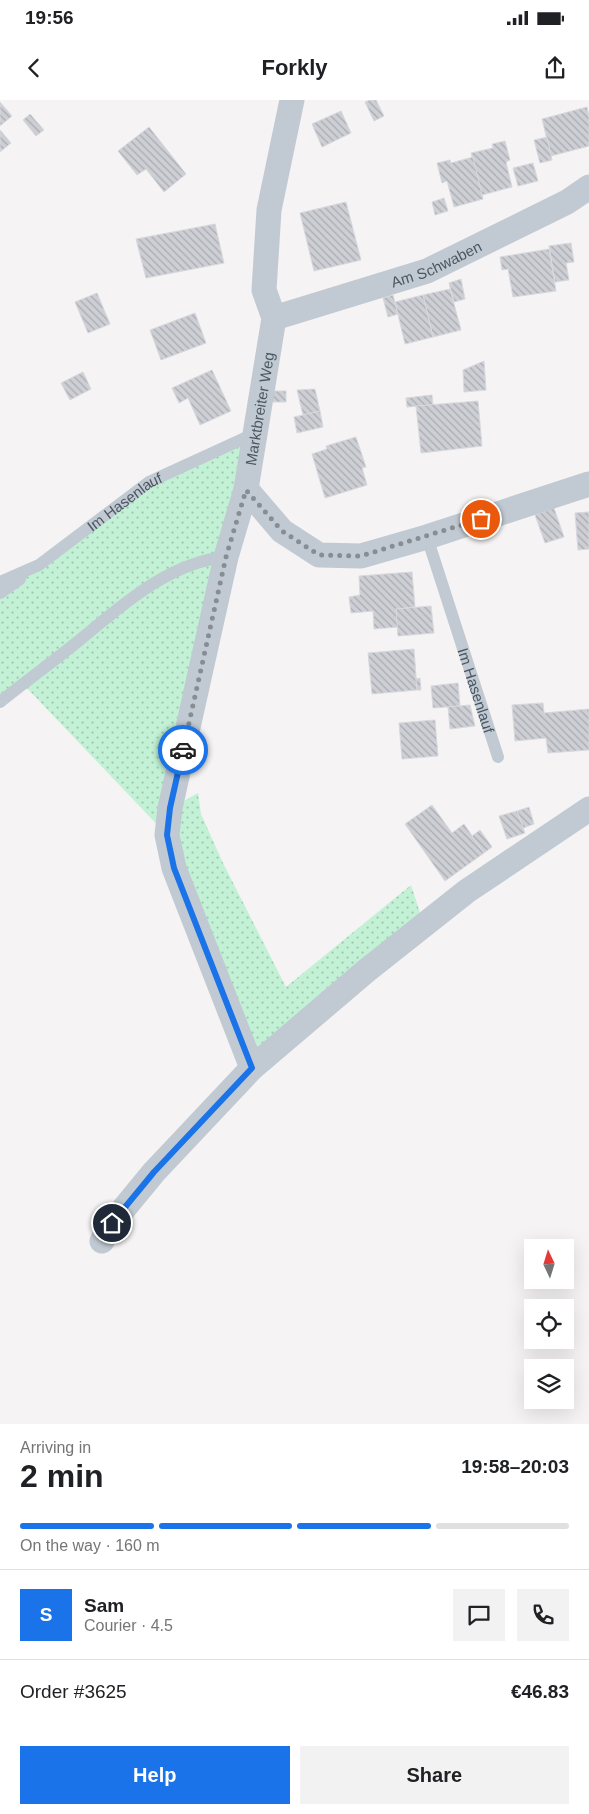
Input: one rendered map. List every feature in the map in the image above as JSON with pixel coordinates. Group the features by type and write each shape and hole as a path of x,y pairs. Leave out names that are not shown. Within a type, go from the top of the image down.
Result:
{"street":[{"name":"Marktbreiter Weg","path":"252,1068 174,868 167,835 170,808 226,557 246,490 256,433 274,318 264,290 269,210 292,100"},
{"name":"Am Schwaben","path":"274,318 427,271 567,202 589,187"},
{"path":"246,490 282,531 319,555 361,556 427,537 589,484"},
{"path":"102,1241 112,1223 154,1172 252,1068 366,971 467,891 589,809"}],"lane":[{"name":"Im Hasenlauf","path":"0,582 39,565 149,482 256,433"},
{"name":"Im Hasenlauf","path":"427,537 498,757"},
{"path":"0,702 128,601 174,572 210,558 226,557"},
{"path":"0,593 39,565"}],"green space":[{"path":"256,433 171,808 198,793 201,814 223,863 286,987 411,885 424,925 252,1068 167,835 23,684 0,702 0,593 149,482"}],"building":[{"path":"376,100 384,116 374,121 365,102"},
{"path":"0,102 12,116 0,126"},
{"path":"587,107 589,146 551,156 542,119"},
{"path":"341,111 351,133 322,147 312,124"},
{"path":"30,114 44,130 36,136 23,120"},
{"path":"149,127 186,174 164,192 146,169 137,175 118,151"},
{"path":"0,130 11,143 0,152"},
{"path":"547,137 552,160 540,163 534,140"},
{"path":"505,141 510,160 506,162 512,187 482,195 471,153 493,148 492,144"},
{"path":"473,157 483,199 454,207 447,181 442,183 437,163 450,160 451,163"},
{"path":"533,163 538,181 518,186 513,168"},
{"path":"444,198 448,211 435,215 432,202"},
{"path":"346,202 361,260 314,271 300,213"},
{"path":"215,224 224,263 146,278 136,239"},
{"path":"571,243 574,262 566,263 569,280 555,282 549,246"},
{"path":"549,249 556,291 513,297 508,269 502,270 500,257"},
{"path":"461,279 465,299 454,302 449,283"},
{"path":"450,289 461,330 433,337 423,295"},
{"path":"97,293 110,324 88,333 75,302"},
{"path":"393,295 398,314 388,317 383,298"},
{"path":"423,295 433,337 405,344 395,302"},
{"path":"195,313 206,343 161,360 150,330"},
{"path":"484,361 486,390 464,392 463,370"},
{"path":"212,370 231,411 200,425 188,398 179,403 172,388"},
{"path":"83,372 91,389 70,400 61,383"},
{"path":"315,389 320,411 303,415 297,390"},
{"path":"272,391 286,391 286,402 272,402"},
{"path":"432,395 433,405 407,407 406,398"},
{"path":"478,401 482,446 421,453 416,406"},
{"path":"320,411 323,427 297,433 294,417"},
{"path":"356,437 366,467 362,468 367,485 325,498 312,454 327,449 326,446"},
{"path":"554,508 564,537 545,543 535,515"},
{"path":"589,512 589,549 578,550 575,513"},
{"path":"412,572 415,607 396,609 398,627 374,629 373,611 351,613 349,597 360,595 359,576"},
{"path":"431,606 434,633 398,636 396,609"},
{"path":"414,649 417,690 372,694 368,653"},
{"path":"420,678 421,690 417,690 416,679"},
{"path":"458,683 460,706 433,708 431,686"},
{"path":"543,703 544,713 589,709 589,750 548,753 546,738 515,741 512,705"},
{"path":"470,705 475,726 450,729 448,707"},
{"path":"435,720 438,756 402,759 399,723"},
{"path":"432,805 452,833 464,824 484,853 445,881 405,824"},
{"path":"529,807 534,824 523,828 517,811"},
{"path":"517,811 525,833 507,839 499,816"},
{"path":"480,830 492,847 484,853 472,836"}],"way so far":[{"path":"183,750 226,557 246,490 282,531 319,555 361,556 481,519"}],"route":[{"path":"112,1223 154,1172 252,1068 174,868 167,835 170,808 183,750"}]}
